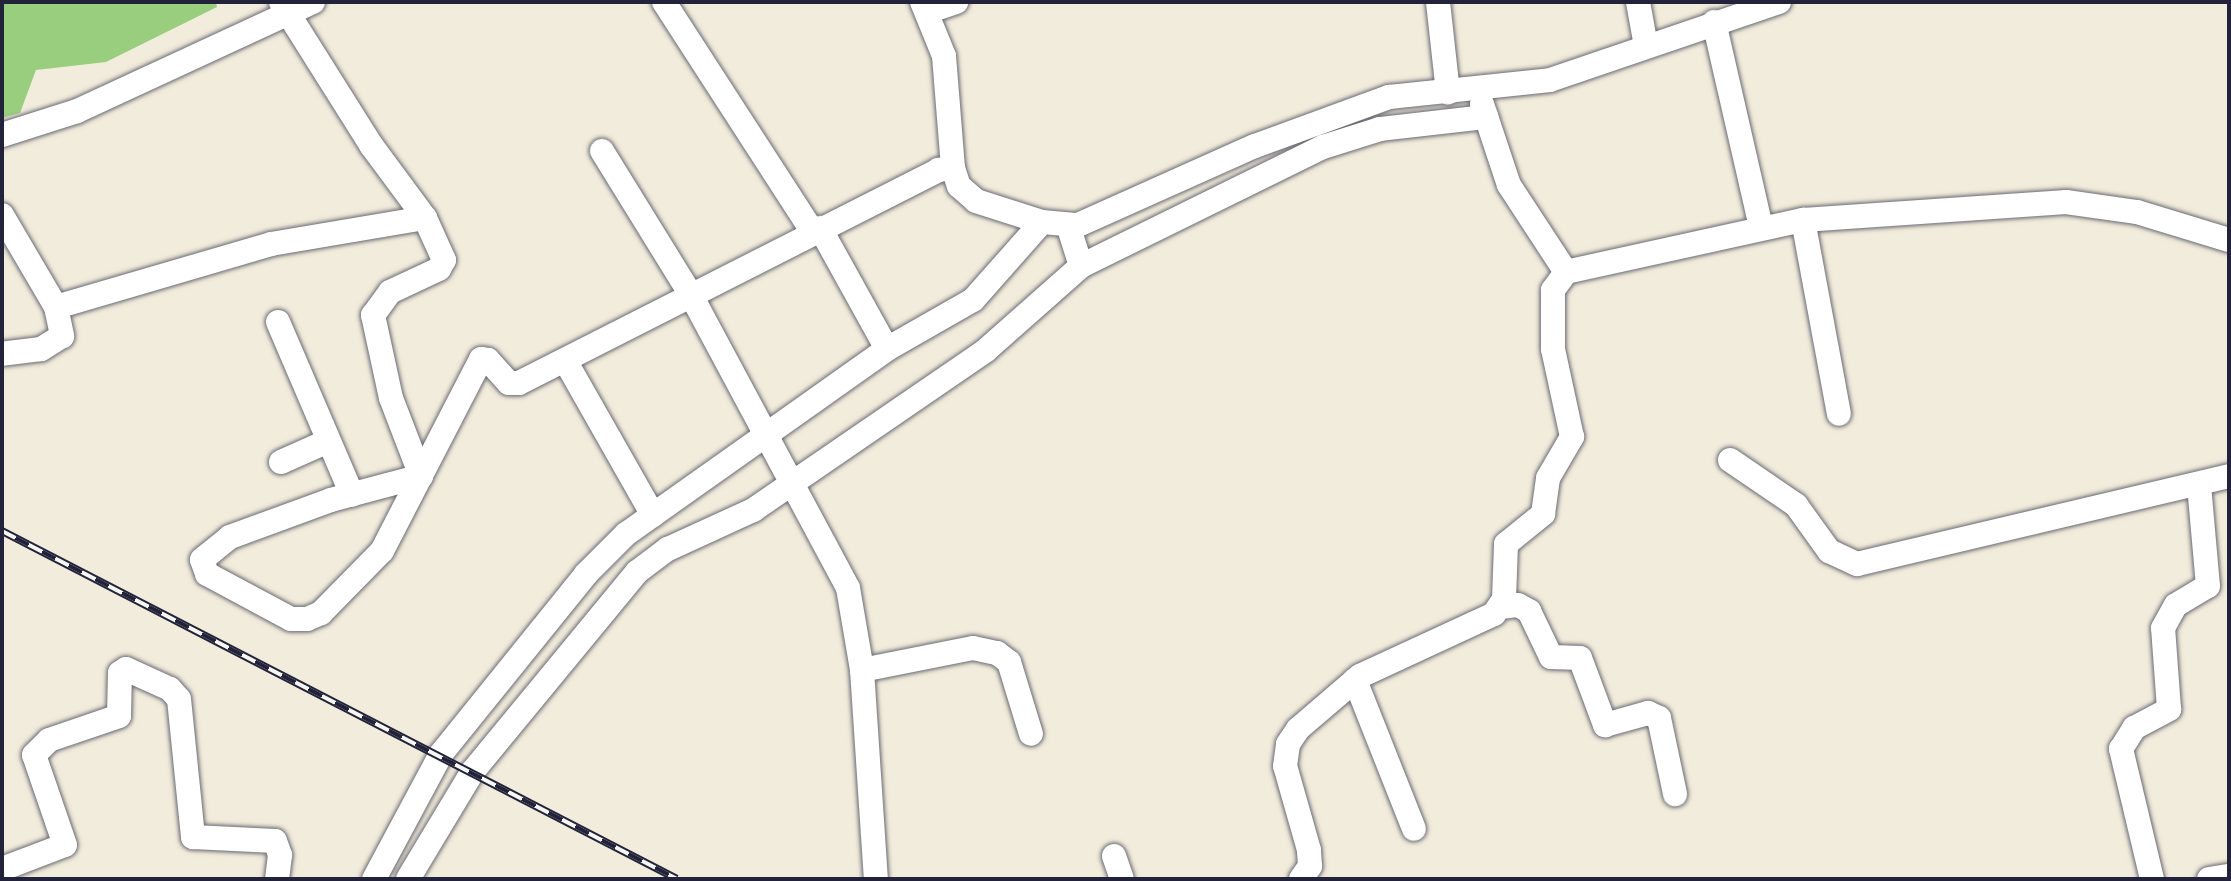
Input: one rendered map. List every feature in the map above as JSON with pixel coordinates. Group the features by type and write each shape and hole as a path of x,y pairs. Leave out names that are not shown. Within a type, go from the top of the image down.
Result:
{"street":[{"path":"2,135 77,111 285,9 313,2"},
{"path":"664,2 816,230 887,349"},
{"path":"956,2 924,7 944,56 953,168 966,196 1042,222 1075,248"},
{"path":"1438,2 1448,92"},
{"path":"1638,2 1646,46"},
{"path":"374,879 441,754 586,574 653,515 781,461 985,351 1103,218 1255,146 1365,104 1550,80 1779,2"},
{"path":"285,9 371,145 425,218 442,265 390,292 373,315 391,398 421,476"},
{"path":"1714,22 1761,228"},
{"path":"1477,91 1518,203 1566,272"},
{"path":"1075,248 1323,147 1380,129 1486,117"},
{"path":"602,151 692,297 848,588 862,670 876,879"},
{"path":"421,476 352,495 230,537 208,552 203,567 207,574 291,619 307,619 321,613 382,551 421,476 481,359 514,384 566,362 924,174 953,168"},
{"path":"1501,607 1506,544 1543,514 1548,478 1572,437 1553,349 1553,290 1566,272 1803,220 2066,202 2137,212 2229,240"},
{"path":"2,215 56,307 62,336 55,344 2,354"},
{"path":"56,307 271,244 425,218"},
{"path":"1803,220 1839,414"},
{"path":"408,879 473,771 637,572 668,549 724,526 887,349 973,300 1042,222"},
{"path":"278,322 352,495"},
{"path":"566,362 653,515"},
{"path":"281,462 328,441"},
{"path":"1730,460 1796,505 1829,551 1857,564 2229,476"},
{"path":"2152,879 2121,749 2134,728 2169,709 2163,628 2176,605 2208,586 2199,485"},
{"path":"1301,879 1309,858 1285,766 1288,744 1355,680 1501,607 1518,605 1529,611 1551,657 1580,658 1605,725 1648,713 1659,718 1675,794"},
{"path":"862,670 973,648 997,653 1009,662 1031,734"},
{"path":"2,869 65,845 34,755 49,740 119,716 120,673 126,669 170,689 179,699 193,837 275,841 280,855 277,879"},
{"path":"1355,680 1414,829"},
{"path":"2209,879 2229,876"}],"green space":[{"path":"2,2 216,2 217,7 106,62 36,70 20,113 2,118"}],"railway":[{"path":"2,531 677,879"}]}
